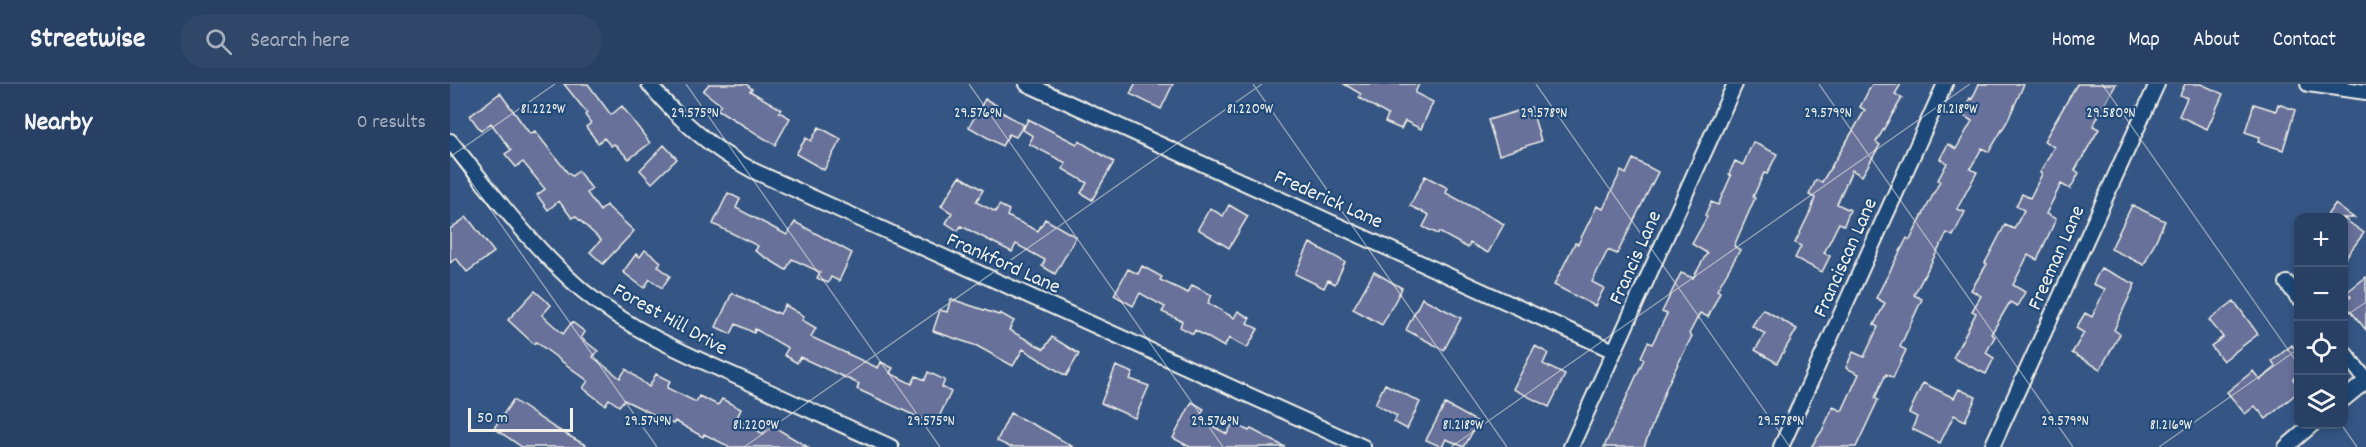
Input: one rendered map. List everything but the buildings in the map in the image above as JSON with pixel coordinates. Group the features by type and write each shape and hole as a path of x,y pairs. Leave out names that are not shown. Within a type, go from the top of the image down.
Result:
{"street":[{"name":"Frankford Lane","path":"649,84 676,115 698,135 754,171 1363,447"},
{"name":"Frederick Lane","path":"1027,84 1614,351"},
{"name":"Francis Lane","path":"1571,447 1735,84"},
{"name":"Franciscan Lane","path":"1780,447 1945,84"},
{"name":"Freeman Lane","path":"1992,447 2157,84"},
{"path":"2308,84 2366,92"},
{"name":"Forest Hill Drive","path":"450,141 545,255 585,292 611,312 689,355 891,447"},
{"path":"2287,283 2294,293"},
{"path":"2348,358 2366,380 2348,395"},
{"path":"2286,447 2307,429"}]}
